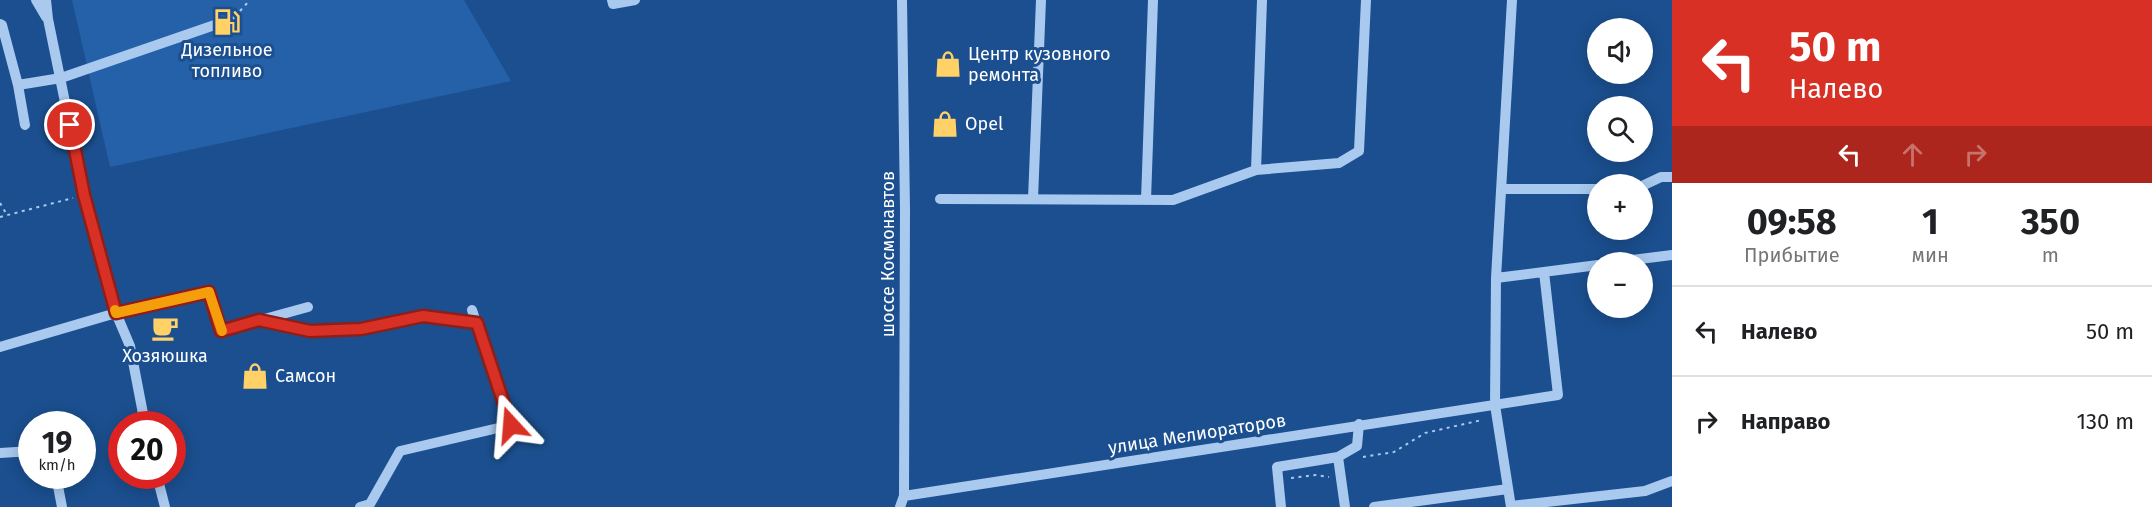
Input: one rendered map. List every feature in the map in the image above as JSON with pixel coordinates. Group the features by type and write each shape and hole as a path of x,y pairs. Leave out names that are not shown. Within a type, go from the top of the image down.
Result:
{"street":[{"path":"36,0 48,19"},
{"path":"46,0 84,195 116,313 130,346 142,411"},
{"path":"612,0 613,4 635,0"},
{"name":"шоссе Космонавтов","path":"900,507 904,496 905,210 902,0"},
{"path":"1033,200 1041,0"},
{"path":"1146,200 1153,0"},
{"path":"1256,170 1262,0"},
{"path":"940,199 1173,200 1256,170 1339,163 1359,150 1366,0"},
{"path":"1512,0 1496,279 1496,411 1511,506 1645,491 1672,481"},
{"path":"18,85 61,78 232,19"},
{"path":"0,24 18,85 25,125"},
{"path":"1653,181 1661,177 1672,177"},
{"path":"1501,189 1587,189"},
{"path":"1653,257 1672,255"},
{"path":"1496,279 1587,266"},
{"name":"улица Мелиораторов","path":"904,496 1266,441 1359,424 1496,411 1558,395 1544,272"},
{"path":"0,347 116,313 209,292 221,331 308,307"},
{"path":"360,507 369,504 400,450 511,425 472,309"},
{"path":"259,320 310,331 361,329 423,316 477,323"},
{"path":"1281,507 1277,467 1338,457 1357,446 1359,424"},
{"path":"0,453 18,452"},
{"path":"1338,457 1345,507"},
{"path":"59,489 62,507"},
{"path":"161,489 165,507"},
{"path":"1374,507 1508,489"}],"path":[{"path":"232,19 250,0"},
{"path":"0,217 84,195"},
{"path":"0,203 7,215"},
{"path":"1361,458 1394,452 1425,434 1496,411"},
{"path":"1278,480 1316,475 1341,476"}],"shaded area":[{"path":"72,0 464,0 511,81 110,167"}],"slow traffic":[{"path":"115,310 116,313 209,292 222,331"}],"place":[{"name":"Дизельное топливо","path":"227,22"},
{"name":"Центр кузовного ремонта","path":"948,64"},
{"name":"Opel","path":"945,124"},
{"name":"Хозяюшка","path":"165,328"},
{"name":"Самсон","path":"255,376"}],"route":[{"path":"70,125 84,195 116,313 209,292 221,331 259,320 310,331 361,329 423,316 477,323 511,425"}]}
